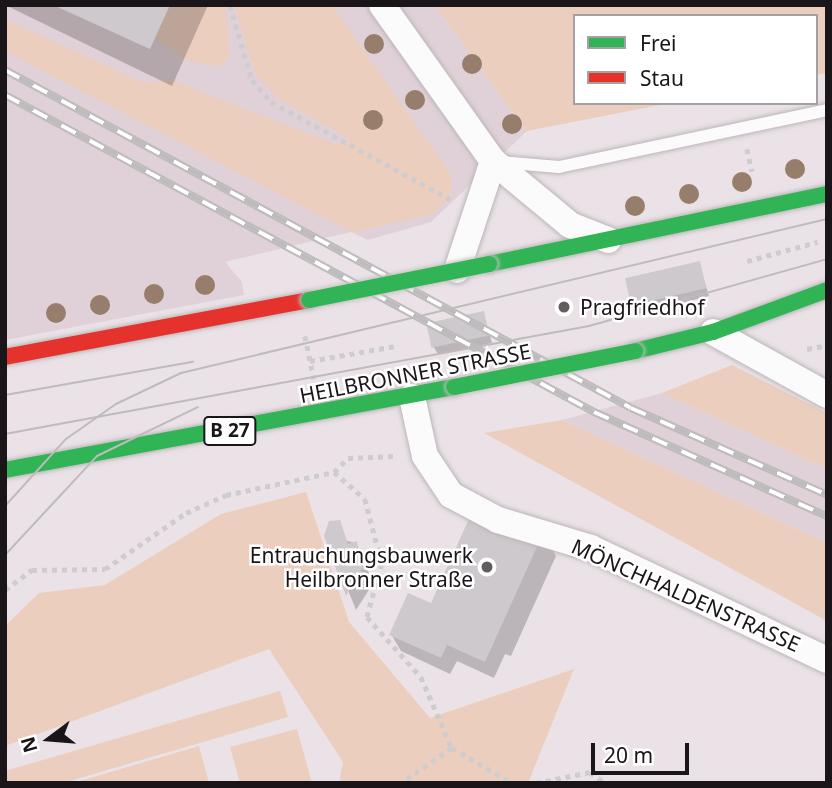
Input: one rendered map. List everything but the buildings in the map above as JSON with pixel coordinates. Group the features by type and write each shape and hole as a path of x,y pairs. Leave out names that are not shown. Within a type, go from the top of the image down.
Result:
{"main road":[{"path":"5,356 610,241 827,194"},
{"name":"HEILBRONNER STRASSE","path":"5,470 412,397 635,351 713,332 827,290"}],"street":[{"path":"382,5 493,161 570,225 610,241"},
{"path":"457,270 493,161"},
{"path":"713,332 827,395"},
{"name":"MÖNCHHALDENSTRASSE","path":"412,397 425,456 451,495 498,520 591,548 827,660"}],"lane":[{"path":"493,161 559,167 827,110"}],"path":[{"path":"230,5 252,80 271,103 439,194"},
{"path":"752,171 747,149 754,147"},
{"path":"747,261 817,242"},
{"path":"797,351 827,345"},
{"path":"310,361 396,346"},
{"path":"5,590 32,570 105,569 216,499 334,472 348,458 425,456"},
{"path":"334,472 365,499 382,564 368,617 421,677 452,748 512,783"},
{"path":"402,783 452,748"},
{"path":"536,783 590,772 605,783"}],"shaded area":[{"path":"5,5 434,5 527,131 431,222 368,240 351,232 225,262 242,282 244,295 5,340"},
{"path":"170,5 226,5 229,57 220,67 188,61 155,38"},
{"path":"234,5 332,5 451,175 450,198 432,214 352,232 5,51 5,19 144,83 172,80 335,144 350,140 277,97 256,75"},
{"path":"434,5 827,5 827,73 818,75 818,14 573,14 573,105 660,105 527,131"},
{"path":"732,365 827,413 827,469 662,393"},
{"path":"662,393 827,469 827,543 562,420"},
{"path":"562,420 827,543 827,621 484,433"},
{"path":"306,492 349,622 430,718 574,669 528,783 339,783 343,762 269,649 5,746 5,626 39,593 105,585 221,514"},
{"path":"280,691 288,717 63,783 5,783 5,771"},
{"path":"297,729 312,783 240,783 230,747"},
{"path":"199,746 209,783 73,783"}],"tram line":[{"path":"5,506 66,439 116,404 181,373 827,219"},
{"path":"5,434 589,326 827,259"},
{"path":"5,395 193,362"},
{"path":"5,555 97,456 198,407"}],"railway":[{"path":"5,70 631,408 827,495"},
{"path":"5,95 594,412 827,516"}],"traffic: fast":[{"path":"489,264 827,194"},
{"path":"309,300 489,264"},
{"path":"635,351 713,332 827,290"},
{"path":"454,387 635,351"},
{"path":"5,470 454,387"}],"traffic: jam":[{"path":"5,357 309,300"}],"place":[{"name":"Pragfriedhof","path":"564,307"},
{"name":"Entrauchungsbauwerk Heilbronner Straße","path":"487,567"}]}
